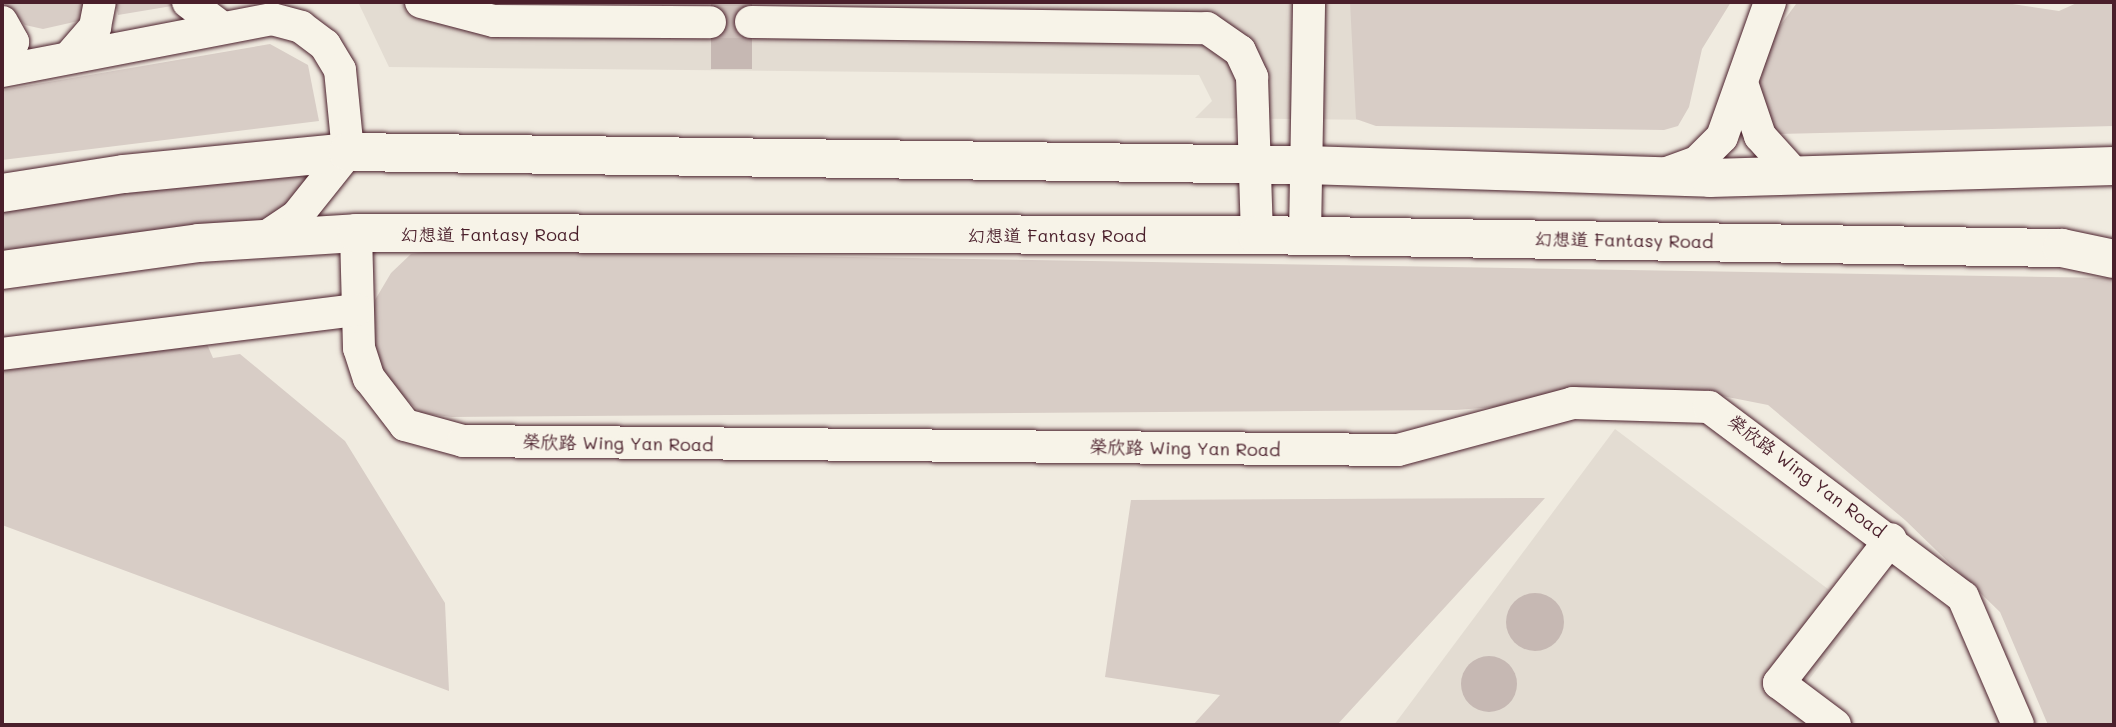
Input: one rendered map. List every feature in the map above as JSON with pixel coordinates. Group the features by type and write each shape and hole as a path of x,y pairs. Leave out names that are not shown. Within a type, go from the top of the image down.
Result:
{"main road":[{"path":"2,193 348,152 1306,165 1658,176 1797,177 2114,166"},
{"name":"幻想道 Fantasy Road","path":"2,270 264,237 356,233 1257,235 2062,248 2114,258"}],"street":[{"path":"71,55 95,27 100,2"},
{"path":"188,2 222,27"},
{"path":"421,2 494,21 710,22"},
{"path":"1284,2 1308,46"},
{"path":"1305,236 1309,2"},
{"path":"1658,176 1713,151 1742,83 1770,2"},
{"path":"751,22 833,12 1208,28 1230,41 1248,64 1256,165 1257,235"},
{"path":"2,69 222,27 280,21 324,45 345,84 348,152 297,216 264,237"},
{"path":"2,22 13,42 2,69"},
{"path":"1742,83 1760,136 1797,177"},
{"name":"榮欣路 Wing Yan Road","path":"356,233 359,348 384,404 405,425 440,438 1398,450 1573,403 1691,404 1722,412 1891,539 1963,597 2018,725"},
{"path":"2,354 357,310"},
{"path":"1835,725 1779,683 1891,539"}],"shaded area":[{"path":"2,2 90,2 83,20 43,29 25,25"},
{"path":"115,2 174,2 178,5 118,15"},
{"path":"358,2 1359,2 1381,120 1195,118 1212,101 1199,75 389,67"},
{"path":"490,2 711,2 711,4"},
{"path":"1350,2 1731,2 1702,49 1689,107 1678,126 1664,130 1376,126 1356,119"},
{"path":"1999,2 2059,11 2079,2 2114,2 2114,126 1773,134 1759,85 1772,37 1796,4"},
{"path":"270,44 308,65 319,121 2,160 2,90"},
{"path":"314,171 276,219 2,257 2,208"},
{"path":"439,250 2114,278 2114,725 2048,725 2000,612 1905,520 1768,405 1697,391 1456,410 452,417 421,413 385,379 371,330 375,300 391,273 411,254"},
{"path":"204,337 213,358 240,354 345,441 445,603 449,691 2,525 2,363"},
{"path":"1615,429 1860,613 1804,686 1856,725 1394,725"},
{"path":"1545,498 1337,725 1193,725 1220,695 1105,677 1131,500"}],"building":[{"path":"711,2 752,2 752,69 711,69"},
{"path":"1535,593 1546,595 1559,606 1564,622 1562,633 1551,646 1535,651 1524,649 1511,638 1506,622 1508,611 1519,598"},
{"path":"1489,656 1500,658 1509,664 1515,673 1515,695 1509,704 1500,710 1489,712 1478,710 1469,704 1463,695 1461,684 1463,673 1469,664 1478,658"}],"tunnel":[{"path":"710,22 751,22"}]}
